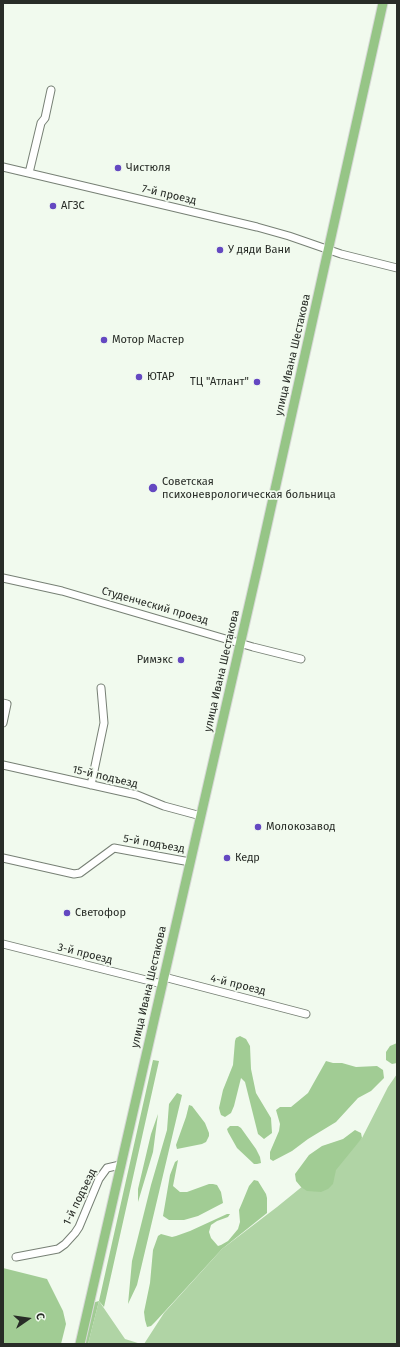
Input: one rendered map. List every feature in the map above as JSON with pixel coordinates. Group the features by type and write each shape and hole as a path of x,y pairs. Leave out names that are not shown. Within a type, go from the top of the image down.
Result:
{"main road":[{"name":"улица Ивана Шестакова","path":"80,1344 329,250 383,3"}],"street":[{"path":"29,173 41,123 45,118 51,90"},
{"name":"7-й проезд","path":"3,167 257,227 290,236 329,250 397,268"},
{"name":"Студенческий проезд","path":"3,578 62,591 240,643 301,659"},
{"path":"91,785 104,723 101,688"},
{"path":"3,703 7,704 3,723"},
{"name":"15-й подъезд","path":"3,765 137,795 164,806 200,816"},
{"name":"5-й подъезд","path":"3,858 74,874 80,873 114,848 190,862"},
{"name":"3-й проезд","path":"3,944 163,981"},
{"name":"4-й проезд","path":"163,981 306,1014"},
{"name":"1-й подъезд","path":"16,1257 58,1249 65,1244 79,1227 99,1179 107,1168 120,1165"}],"green space":[{"path":"240,1036 246,1039 250,1046 251,1069 256,1093 271,1118 272,1133 264,1139 258,1134 245,1082 241,1078 231,1113 225,1117 221,1115 219,1108 223,1090 233,1065 235,1041 236,1038"},
{"path":"397,1043 397,1063 392,1064 386,1060 386,1052 390,1046"},
{"path":"153,1060 159,1061 104,1307 99,1301"},
{"path":"326,1061 356,1067 377,1066 383,1070 384,1078 371,1091 358,1098 336,1122 308,1139 292,1151 273,1161 270,1159 270,1152 279,1131 280,1124 276,1110 280,1107 291,1107 308,1093"},
{"path":"397,1074 397,1344 144,1344 164,1313 222,1249 277,1207 362,1138 388,1087"},
{"path":"177,1093 182,1095 137,1285 128,1304 132,1261 151,1185 167,1130 169,1104"},
{"path":"189,1105 192,1106 205,1123 209,1136 206,1142 202,1144 177,1149 176,1145"},
{"path":"158,1114 153,1152 138,1202 138,1189 151,1134"},
{"path":"230,1126 238,1126 241,1128 256,1149 261,1163 254,1164 237,1148 227,1129"},
{"path":"355,1130 361,1133 362,1138 336,1170 333,1184 328,1189 321,1192 307,1191 301,1187 296,1181 295,1174 309,1155 322,1146 343,1139"},
{"path":"178,1160 173,1186 180,1192 187,1192 209,1184 217,1185 221,1192 223,1203 198,1216 184,1220 169,1220 163,1216 170,1175 175,1162"},
{"path":"254,1180 258,1181 266,1194 267,1213 222,1249 156,1321 151,1326 147,1327 144,1312 150,1283 153,1250 158,1236 161,1234 172,1237 176,1236 230,1214 228,1217 211,1225 209,1232 211,1238 218,1246 228,1241 238,1229 240,1222 239,1210 249,1186"},
{"path":"3,1268 47,1279 63,1311 66,1324 61,1344 3,1344"},
{"path":"99,1301 125,1339 141,1344 88,1344"},
{"path":"99,1301 88,1344 83,1344 92,1303"}],"place":[{"name":"Чистюля","path":"118,168"},
{"name":"АГЗС","path":"53,206"},
{"name":"У дяди Вани","path":"220,250"},
{"name":"Мотор Мастер","path":"104,340"},
{"name":"ЮТАР","path":"139,377"},
{"name":"ТЦ \"Атлант\"","path":"257,382"},
{"name":"Советская психоневрологическая больница","path":"153,488"},
{"name":"Римэкс","path":"181,660"},
{"name":"Молокозавод","path":"258,827"},
{"name":"Кедр","path":"227,858"},
{"name":"Светофор","path":"67,913"}]}
